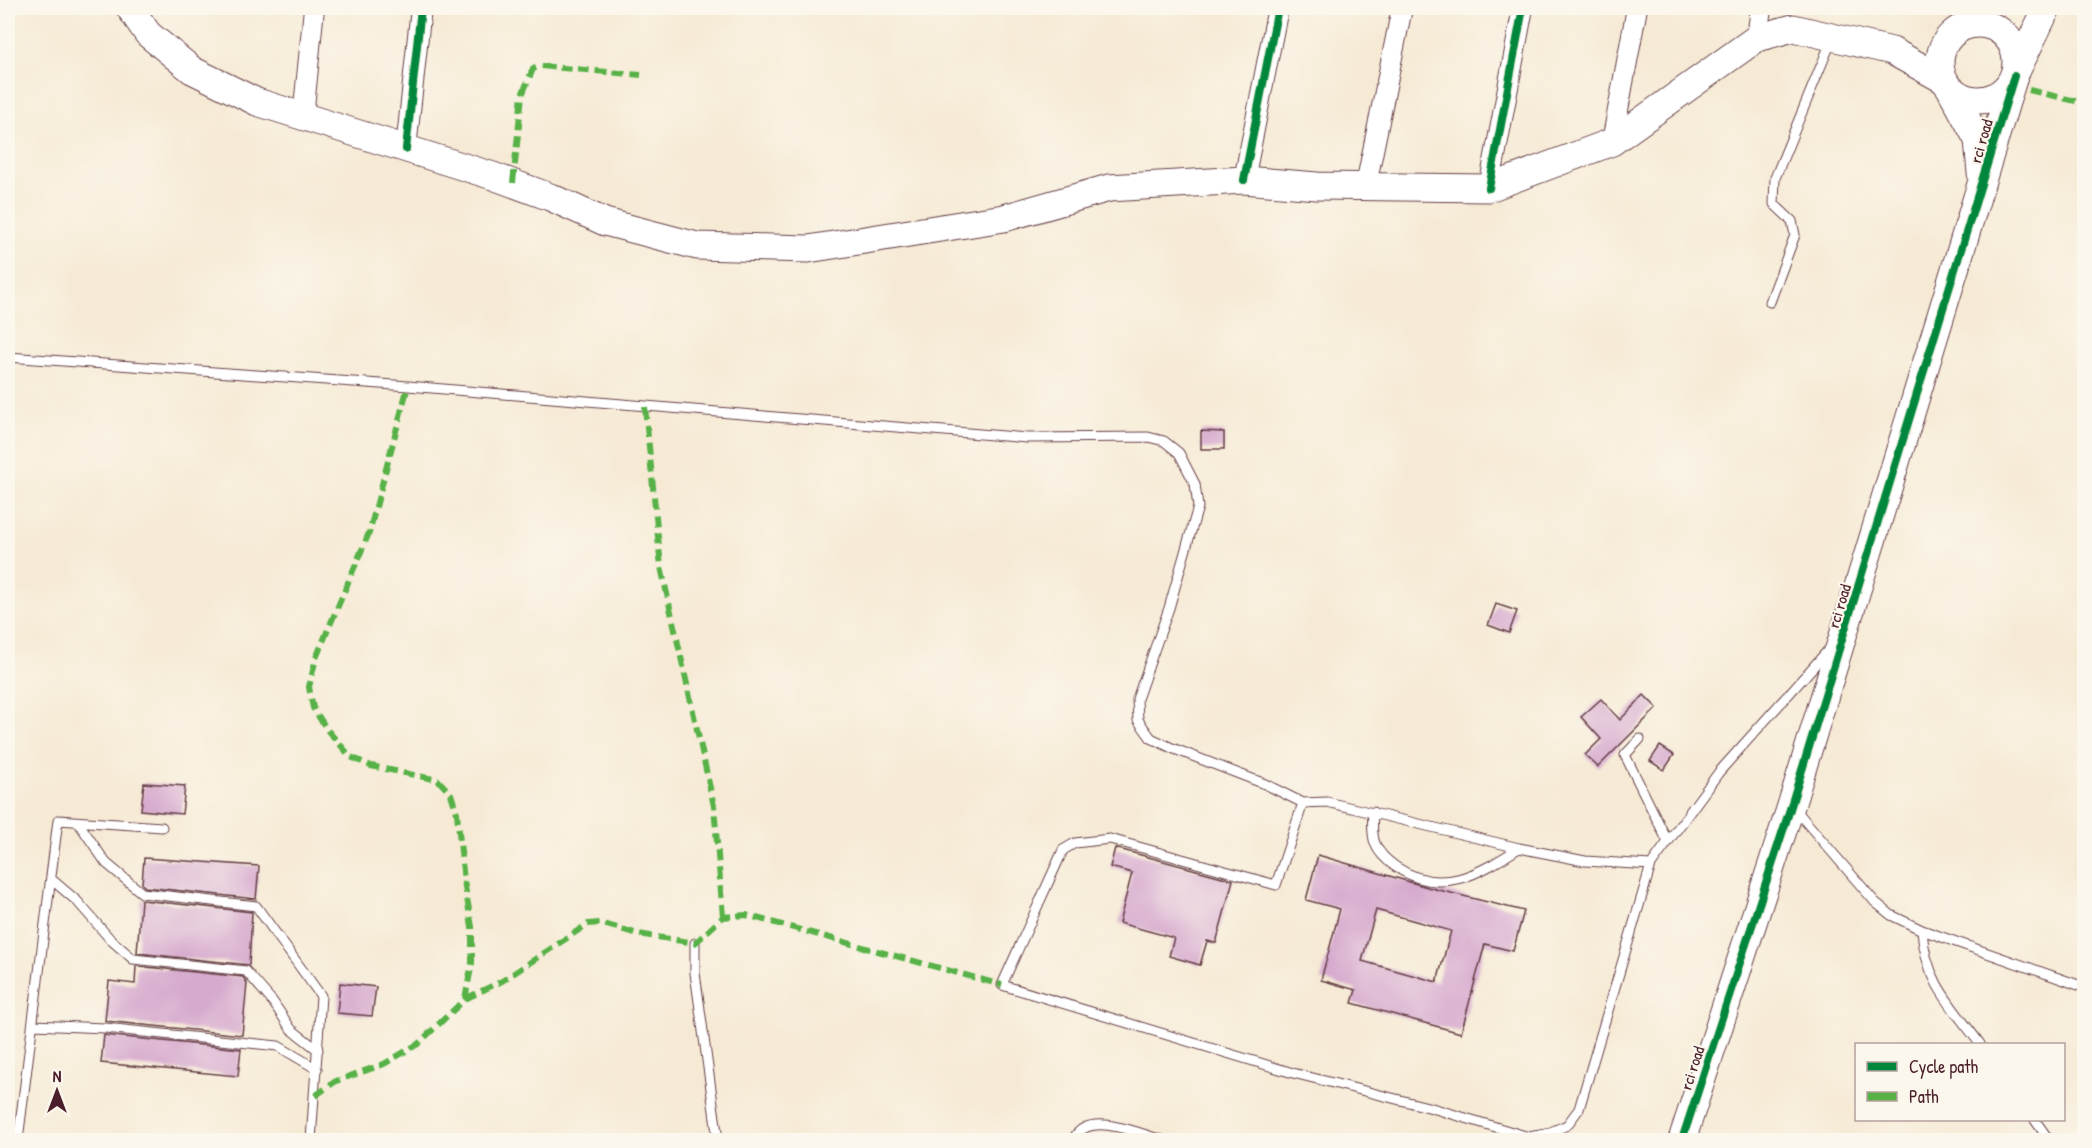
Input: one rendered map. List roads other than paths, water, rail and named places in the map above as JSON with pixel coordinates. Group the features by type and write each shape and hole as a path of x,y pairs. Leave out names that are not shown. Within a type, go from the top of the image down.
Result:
{"main road":[{"path":"130,8 148,34 192,70 257,102 493,176 549,197 605,222 656,237 708,246 808,249 1004,218 1109,188 1244,180 1317,186 1489,188 1612,142 1757,38 1793,28 1892,51 1973,100 1986,100 1998,95 2014,76 2047,8"},
{"path":"1892,51 1958,26 1989,25 2009,39 2015,50 2014,76"},
{"path":"1958,26 1940,68 1978,140 1981,172 1977,204"},
{"name":"rci road","path":"1682,1140 1846,630 2014,76"}],"street":[{"path":"303,117 314,8"},
{"path":"406,150 421,8"},
{"path":"1244,180 1278,8"},
{"path":"1366,185 1402,8"},
{"path":"1489,188 1523,8"},
{"path":"1612,142 1637,8"},
{"path":"1757,38 1761,8"}],"lane":[{"path":"1770,302 1795,235 1792,221 1774,204 1775,178 1833,38"},
{"path":"8,357 408,386 1027,438 1148,437 1164,441 1179,453 1189,468 1195,484 1198,507 1169,608 1137,699 1138,720 1150,738 1265,784 1303,802 1326,802 1519,848 1585,861 1651,866"},
{"path":"1303,802 1276,885 1110,839 1076,843 1063,850 1002,984 1293,1073 1432,1108 1529,1137 1546,1134 1567,1125 1579,1109 1651,866 1719,772 1846,630"},
{"path":"1640,739 1625,755 1668,842"},
{"path":"1791,806 1875,902 1891,915 1922,930 2085,987"},
{"path":"1373,812 1372,834 1380,856 1409,876 1438,883 1489,867 1519,848"},
{"path":"18,1140 58,820 162,827"},
{"path":"78,822 106,863 142,893 256,906 321,996 311,1140"},
{"path":"51,879 133,959 246,971 273,1002 291,1029 318,1050"},
{"path":"1922,930 1923,954 1928,969 1941,992 1979,1043"},
{"path":"695,943 694,972 718,1140"},
{"path":"33,1025 105,1028 278,1046 317,1069"},
{"path":"2036,1121 2049,1140"},
{"path":"1073,1140 1077,1132 1086,1126 1099,1125 1163,1140"}]}
